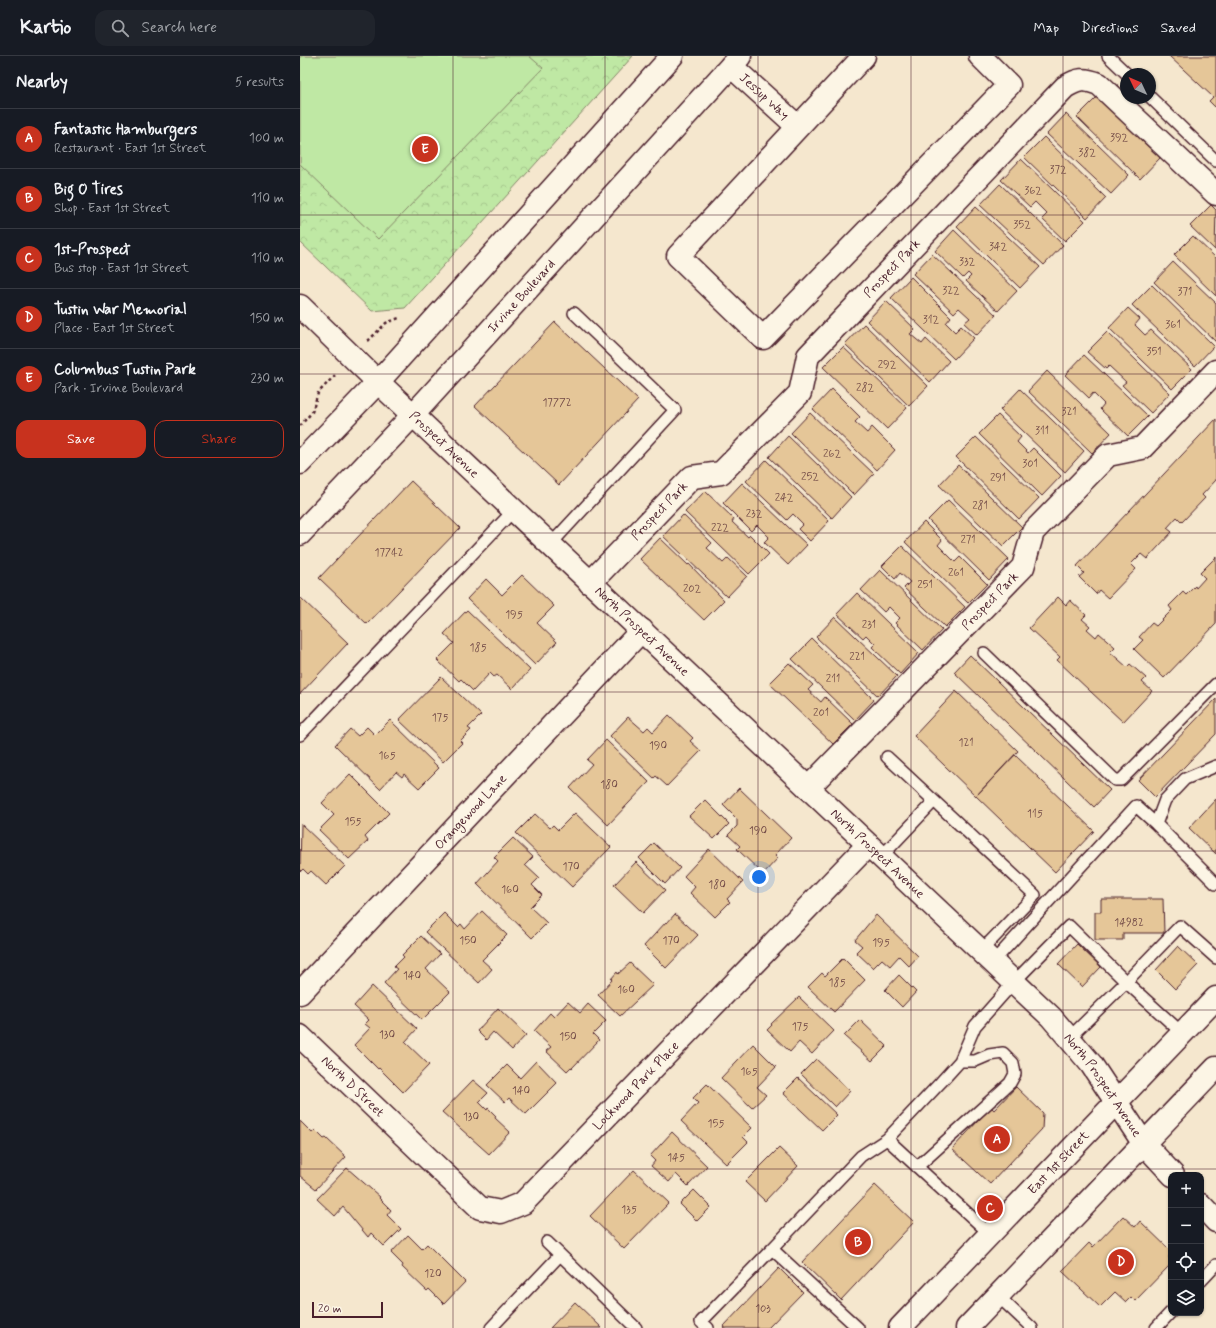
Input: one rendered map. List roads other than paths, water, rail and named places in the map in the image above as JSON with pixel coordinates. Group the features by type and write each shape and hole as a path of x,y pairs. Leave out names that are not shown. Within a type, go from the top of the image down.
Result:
{"street":[{"path":"300,463 378,382 672,56"},
{"path":"864,56 797,126 678,256 763,338 1009,85 980,56"},
{"name":"Jessup Way","path":"730,59 797,126"},
{"name":"Irvine Boulevard","path":"300,534 413,415 730,59"},
{"name":"Prospect Park","path":"590,583 692,477 721,473 800,393 808,356 1065,87 1078,79 1087,79 1099,84 1216,194"},
{"name":"Prospect Avenue","path":"300,306 590,583"},
{"name":"Prospect Park","path":"808,788 1023,567 1033,532 1108,455 1142,448 1216,371"},
{"name":"North Prospect Avenue","path":"590,583 642,630 1051,1017 1091,1064 1144,1144 1170,1172"},
{"name":"Orangewood Lane","path":"300,993 642,630"},
{"name":"Lockwood Park Place","path":"388,1121 480,1208 501,1212 523,1202 874,851"},
{"name":"East 1st Street","path":"900,1328 1216,998"},
{"name":"North D Street","path":"300,1036 388,1121"},
{"path":"967,1328 1216,1068"},
{"path":"1204,1208 1216,1221"}],"lane":[{"path":"1108,56 1121,68"},
{"path":"1156,103 1216,161"},
{"path":"550,545 675,410 574,312"},
{"path":"300,735 514,510"},
{"path":"984,653 1115,780 1121,780 1216,684"},
{"path":"887,757 1035,895 987,957"},
{"path":"1156,824 1165,800 1185,779 1216,766"},
{"path":"874,851 934,801"},
{"path":"987,957 1136,806 1216,884"},
{"path":"708,1328 701,1322 861,1156 886,1139 960,1061 975,1026 1014,982 1069,926 1126,982 1182,1033"},
{"path":"1070,1038 1180,926 1216,958"},
{"path":"917,1167 1010,1083 1015,1074 1013,1063 1003,1053 989,1055 975,1061 960,1061"},
{"path":"886,1139 990,1234"},
{"path":"547,1242 636,1328"},
{"path":"772,1249 858,1328"},
{"path":"491,1328 560,1255"},
{"path":"1202,1280 1216,1265"},
{"path":"998,1296 1032,1328"},
{"path":"1156,1328 1168,1315"}],"place":[{"name":"Columbus Tustin Park","path":"425,149"},
{"name":"Fantastic Hamburgers","path":"997,1139"},
{"name":"1st-Prospect","path":"990,1208"},
{"name":"Big O Tires","path":"858,1242"},
{"name":"Tustin War Memorial","path":"1121,1262"}]}
